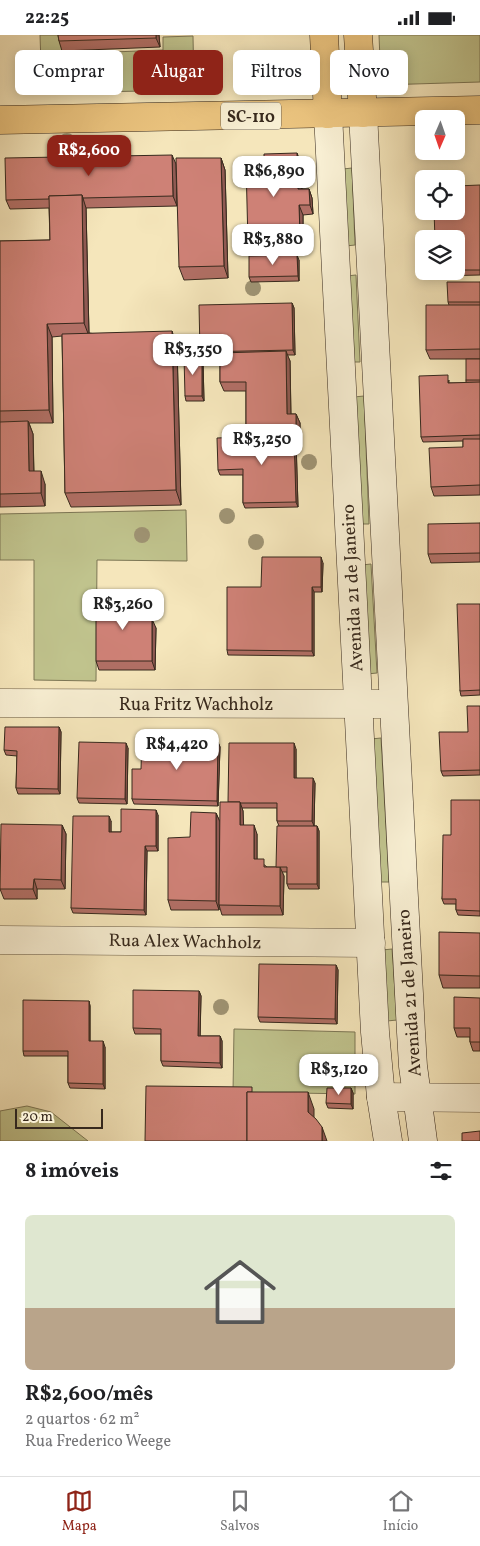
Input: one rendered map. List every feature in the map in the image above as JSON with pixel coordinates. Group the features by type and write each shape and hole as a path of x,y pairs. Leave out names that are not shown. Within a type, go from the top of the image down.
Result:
{"main road":[{"name":"Avenida 21 de Janeiro","path":"324,35 375,1032 381,1097 388,1141"},
{"name":"Avenida 21 de Janeiro","path":"358,35 404,919 416,1097 423,1141"},
{"name":"SC-110","path":"0,120 480,110"},
{"path":"336,263 370,262"},
{"path":"342,383 377,382"},
{"path":"350,547 385,546"},
{"name":"Rua Fritz Wachholz","path":"0,703 393,705"},
{"path":"371,943 404,919"},
{"name":"Rua Alex Wachholz","path":"0,940 371,943"},
{"path":"381,1097 480,1098"}],"green space":[{"path":"40,35 62,35 63,50 41,50"},
{"path":"379,35 480,35 480,82 408,84 408,50 380,50"},
{"path":"193,36 193,50 163,50 163,37"},
{"path":"133,51 133,91 123,91 123,52"},
{"path":"352,168 355,245 346,246 343,169"},
{"path":"356,275 360,362 350,362 346,276"},
{"path":"364,396 369,524 360,524 354,397"},
{"path":"186,510 187,561 97,560 96,681 34,680 34,560 0,560 0,514"},
{"path":"371,564 377,673 367,674 362,565"},
{"path":"381,738 389,882 380,882 371,739"},
{"path":"392,949 397,1020 387,1021 382,950"},
{"path":"234,1029 355,1032 355,1094 233,1092"},
{"path":"27,1106 51,1112 88,1141 0,1141 0,1111"}],"building":[{"path":"58,35 156,35 156,38 59,41"},
{"path":"297,153 298,189 309,189 310,205 299,205 300,235 278,235 279,242 248,243 246,164 264,164 264,154"},
{"path":"172,155 173,196 83,198 82,195 49,196 49,199 6,200 5,158"},
{"path":"176,158 221,158 224,266 179,267"},
{"path":"480,185 480,270 465,270 465,230 435,230 434,220 465,220 465,186"},
{"path":"82,195 84,323 47,324 49,410 0,411 0,241 50,240 49,196"},
{"path":"297,255 298,276 249,277 249,256"},
{"path":"447,282 480,282 480,302 448,302"},
{"path":"292,303 293,350 200,352 199,305"},
{"path":"426,305 480,305 480,349 426,350"},
{"path":"172,331 176,490 65,493 62,334"},
{"path":"286,351 287,414 296,414 296,431 246,432 246,382 220,382 220,353"},
{"path":"184,357 202,357 202,396 185,396"},
{"path":"466,359 480,359 480,380 466,380"},
{"path":"448,375 448,383 480,382 480,435 421,437 419,376"},
{"path":"28,421 29,471 41,471 41,493 0,494 0,422"},
{"path":"294,435 296,502 243,503 243,469 218,470 217,438"},
{"path":"463,439 480,439 480,485 431,487 429,448 463,447"},
{"path":"480,523 480,553 428,554 428,524"},
{"path":"262,557 321,557 321,587 312,587 312,651 227,650 227,587 261,587"},
{"path":"146,598 146,619 152,619 152,661 96,661 96,599"},
{"path":"457,604 480,604 480,690 460,691"},
{"path":"467,706 480,706 480,770 441,771 439,732 468,732"},
{"path":"5,727 59,727 58,789 16,788 17,751 4,750"},
{"path":"142,740 218,742 217,801 132,799 132,769 141,769"},
{"path":"79,742 126,743 125,799 77,798"},
{"path":"229,743 294,743 294,778 313,778 312,821 277,821 277,803 228,802"},
{"path":"451,800 480,800 480,911 456,910 456,899 442,899 443,835 451,835"},
{"path":"220,802 240,802 240,825 254,825 254,859 264,859 264,867 280,867 280,906 219,905"},
{"path":"121,809 156,810 156,846 145,846 144,910 71,908 73,816 109,816 109,832 121,832"},
{"path":"191,812 216,813 216,901 168,900 168,838 190,837"},
{"path":"1,824 62,825 61,880 34,879 33,889 0,889"},
{"path":"277,826 317,826 317,884 287,884 287,867 276,867"},
{"path":"439,932 480,933 480,976 439,975"},
{"path":"259,964 336,965 335,1019 258,1017"},
{"path":"133,990 199,991 198,1036 220,1036 220,1063 161,1061 161,1029 133,1028"},
{"path":"454,997 480,998 480,1042 470,1042 470,1028 454,1028"},
{"path":"23,1000 89,1001 89,1041 103,1041 103,1084 68,1083 68,1051 23,1051"},
{"path":"146,1086 252,1087 252,1092 247,1092 247,1141 145,1141"},
{"path":"327,1088 351,1088 351,1104 326,1103"},
{"path":"247,1092 308,1092 308,1112 322,1127 322,1141 247,1141"},
{"path":"480,1131 480,1141 462,1141 462,1133"}]}
